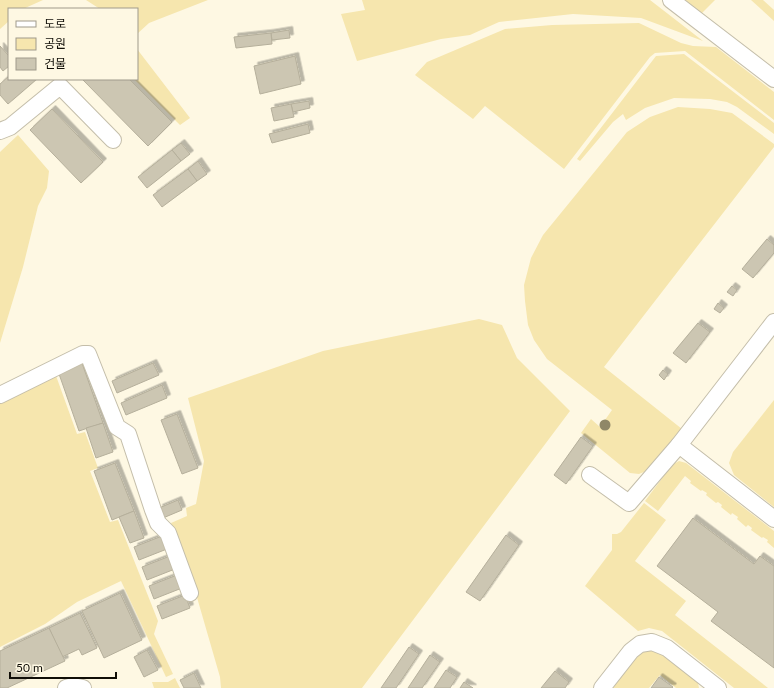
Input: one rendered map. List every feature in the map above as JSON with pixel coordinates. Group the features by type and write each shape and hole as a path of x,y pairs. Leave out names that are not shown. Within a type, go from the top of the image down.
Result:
{"street":[{"path":"671,0 774,79"},
{"path":"0,131 10,127 60,86 112,140"},
{"path":"590,475 629,504 679,445 774,322"},
{"path":"0,395 83,354 88,354 117,428 128,434 158,523 168,533 190,593"},
{"path":"679,445 774,519"},
{"path":"602,688 631,651 640,644 652,642 667,648 714,687"},
{"path":"66,688 73,686 83,688"}],"green space":[{"path":"0,0 43,0 25,8 8,8 8,22 0,29"},
{"path":"86,0 208,0 149,23 138,33 138,8 98,8"},
{"path":"362,0 650,0 703,41 641,18 573,14 499,22 470,35 441,39 357,61 341,14 365,10"},
{"path":"683,0 715,0 701,14"},
{"path":"751,0 763,0 774,10 774,21"},
{"path":"639,23 681,43 693,46 716,47 774,92 774,120 685,51 655,53 650,57 564,169 485,106 473,119 415,75 427,62 505,29 552,25"},
{"path":"138,50 190,118 180,125 135,80 138,80"},
{"path":"684,54 774,123 774,134 737,107 727,102 710,99 674,98 645,108 626,120 623,114 613,122 580,161 577,159 656,56"},
{"path":"678,107 710,109 732,113 774,144 774,147 604,367 682,429 651,469 639,474 630,473 581,433 591,419 600,427 612,410 547,359 534,340 528,325 524,285 531,258 543,235 627,132 650,117"},
{"path":"18,135 49,171 47,188 38,206 23,267 0,343 0,152"},
{"path":"479,319 502,325 517,358 570,411 362,688 221,688 220,677 196,594 171,523 187,516 186,508 196,504 204,461 188,398 323,351"},
{"path":"55,373 77,434 85,432 98,468 90,471 110,522 118,520 158,621 154,634 173,674 166,677 121,581 77,602 45,624 0,647 0,403"},
{"path":"774,400 774,507 734,475 729,463 733,452"},
{"path":"679,461 686,463 774,531 774,548 767,542 768,540 763,537 762,538 751,530 752,528 748,525 746,527 737,519 738,517 732,513 731,515 721,507 722,505 718,502 716,503 706,495 707,493 702,490 701,491 690,483 691,481 685,476 658,511 645,501 672,465"},
{"path":"644,503 666,520 635,561 686,601 675,615 768,688 734,688 662,631 649,628 638,631 585,586 612,550 612,534 621,532"},
{"path":"645,649 658,652 695,680 698,683 699,688 676,688 660,675 649,688 613,688 639,653"},
{"path":"175,678 180,688 154,688 152,682 168,682"}],"building":[{"path":"289,30 290,38 272,40 271,33"},
{"path":"271,33 272,44 236,48 234,37"},
{"path":"0,46 8,55 8,67 3,71 0,67"},
{"path":"295,56 301,84 260,94 254,66"},
{"path":"8,77 8,80 36,80 8,104 0,95 0,84"},
{"path":"83,80 130,80 172,122 148,146"},
{"path":"309,101 310,108 293,112 291,104"},
{"path":"291,104 294,117 274,121 271,108"},
{"path":"52,109 103,162 81,183 30,130"},
{"path":"308,124 310,133 272,143 269,134"},
{"path":"181,143 190,154 181,161 172,150"},
{"path":"172,150 181,161 147,188 138,177"},
{"path":"198,161 207,174 197,181 188,169"},
{"path":"188,169 197,181 162,207 153,195"},
{"path":"767,239 774,245 774,253 753,278 742,269"},
{"path":"732,286 737,290 733,296 727,292"},
{"path":"718,303 724,308 720,313 714,309"},
{"path":"698,323 710,332 686,363 673,353"},
{"path":"82,363 103,423 79,431 58,371"},
{"path":"153,363 159,375 117,393 112,381"},
{"path":"663,370 668,374 664,380 659,375"},
{"path":"162,385 167,398 126,415 121,403"},
{"path":"177,414 198,468 182,474 161,420"},
{"path":"103,423 113,452 96,458 86,428"},
{"path":"581,437 593,446 566,484 554,475"},
{"path":"115,463 134,511 112,520 94,471"},
{"path":"178,500 182,510 163,518 159,508"},
{"path":"134,511 144,538 130,543 119,517"},
{"path":"693,518 754,564 760,556 774,566 774,668 711,621 718,612 657,566"},
{"path":"506,535 519,545 480,601 466,592"},
{"path":"162,536 167,549 139,560 134,547"},
{"path":"170,556 175,569 147,580 142,567"},
{"path":"177,575 182,588 154,599 149,586"},
{"path":"120,593 142,640 104,658 82,611"},
{"path":"185,595 190,608 162,619 157,606"},
{"path":"80,613 97,648 82,655 79,649 62,657 49,628"},
{"path":"49,628 65,661 7,688 0,688 0,651"},
{"path":"409,647 419,654 396,688 381,688"},
{"path":"147,650 158,670 144,677 134,657"},
{"path":"430,655 440,662 422,688 408,688"},
{"path":"446,670 457,677 450,688 434,688"},
{"path":"555,671 569,682 565,688 541,688"},
{"path":"194,673 201,688 184,688 180,680"},
{"path":"659,677 673,687 651,688"},
{"path":"464,682 473,688 460,688"}]}
